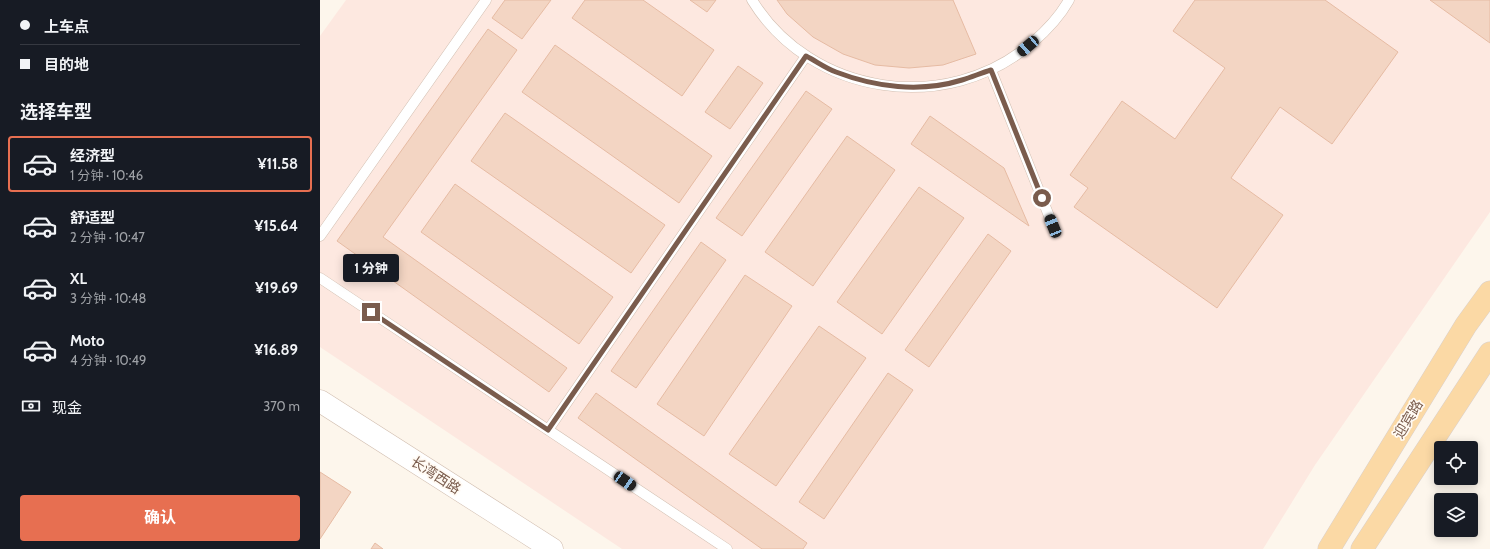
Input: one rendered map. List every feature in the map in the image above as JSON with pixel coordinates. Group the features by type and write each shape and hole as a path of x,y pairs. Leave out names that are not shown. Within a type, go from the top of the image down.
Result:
{"main road":[{"name":"迎宾路","path":"1329,549 1466,325 1490,292"},
{"path":"1362,549 1490,353"}],"street":[{"name":"长湾西路","path":"320,401 552,549"}],"lane":[{"path":"320,236 486,0"},
{"path":"752,0 759,11 781,35 806,56 834,71 865,82 897,87 929,87 960,81 991,70 1019,54 1044,32 1069,0"},
{"path":"548,430 806,56"},
{"path":"991,70 1053,226"},
{"path":"320,278 727,549"}],"shaded area":[{"path":"346,0 1490,0 1490,212 1315,465 1263,549 622,549 320,347 320,36"}],"building":[{"path":"505,0 551,0 522,39 492,18"},
{"path":"585,0 643,0 714,50 682,96 572,18"},
{"path":"690,0 716,0 707,12"},
{"path":"777,0 953,0 976,54 943,65 909,68 875,65 843,54 813,37 787,14"},
{"path":"1195,0 1325,0 1398,52 1332,144 1280,107 1231,178 1283,215 1217,308 1074,207 1088,188 1070,175 1122,101 1175,139 1225,68 1173,31"},
{"path":"1430,0 1490,0 1490,43"},
{"path":"488,29 517,50 383,237 567,368 549,392 337,241"},
{"path":"555,45 712,156 679,203 522,92"},
{"path":"738,66 763,83 730,129 705,112"},
{"path":"806,91 832,109 742,236 716,218"},
{"path":"505,113 665,225 631,273 471,161"},
{"path":"930,116 1004,168 1029,226 911,144"},
{"path":"847,136 895,170 813,286 765,252"},
{"path":"455,184 613,297 579,344 421,232"},
{"path":"919,187 964,218 882,334 837,302"},
{"path":"988,234 1011,251 929,367 905,350"},
{"path":"701,242 726,260 636,388 611,371"},
{"path":"745,275 792,306 704,436 657,404"},
{"path":"819,326 866,358 776,486 729,454"},
{"path":"888,373 913,390 824,519 799,502"},
{"path":"596,393 807,543 803,549 762,549 578,418"},
{"path":"320,472 351,492 320,539"},
{"path":"375,543 383,549 371,549"}],"route":[{"path":"371,312 548,430 806,56 834,71 865,82 897,87 929,87 960,81 991,70 1042,198"}]}
